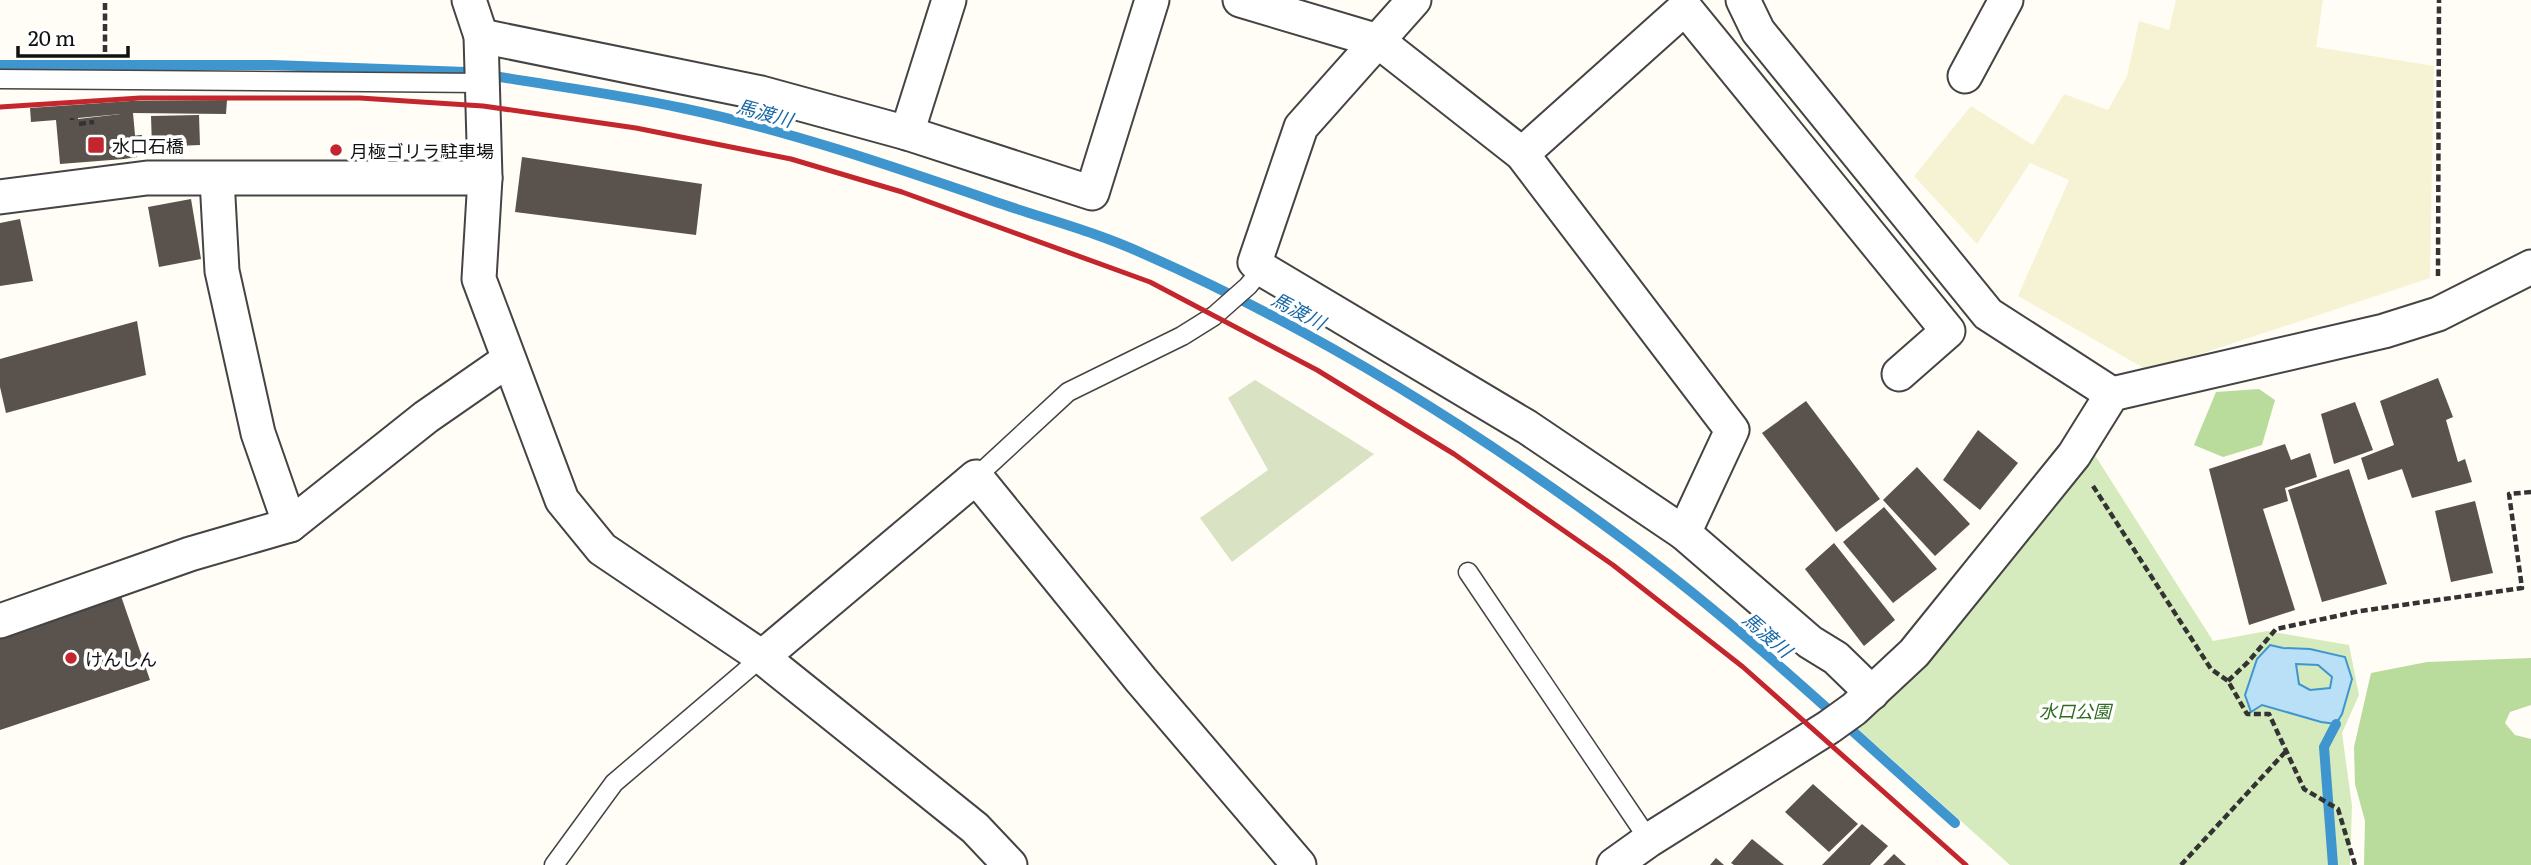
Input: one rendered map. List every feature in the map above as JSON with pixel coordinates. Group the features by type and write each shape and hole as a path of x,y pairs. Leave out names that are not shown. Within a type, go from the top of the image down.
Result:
{"street":[{"path":"469,0 481,36 485,178 479,279 562,500 601,549 762,657 975,828 1010,865"},
{"path":"907,133 949,0"},
{"path":"481,36 761,93 907,133 1092,193 1152,0"},
{"path":"1240,0 1378,41 1522,154 1732,429 1684,533"},
{"path":"1414,0 1301,127 1255,262 1255,278 1527,427 1684,533 1810,642 1836,658 1852,710"},
{"path":"1731,0 1988,314 2112,394"},
{"path":"1743,0 1758,31"},
{"path":"1965,76 2006,0"},
{"path":"1522,154 1685,8 1948,331 1899,374"},
{"path":"0,197 147,178 485,178"},
{"path":"217,179 222,271 258,433 290,526"},
{"path":"1631,857 1852,710 1914,653 2074,455 2112,394 2384,331 2438,314 2531,267"},
{"path":"0,621 190,555 290,526 426,417 508,360"},
{"path":"762,657 976,477 1141,680 1299,865"}],"lane":[{"path":"0,79 482,83"},
{"path":"976,477 1068,392 1182,336 1227,307 1255,278"},
{"path":"1468,572 1631,857"},
{"path":"554,865 614,783 762,657"}],"path":[{"path":"105,0 105,55"},
{"path":"2438,314 2439,0"},
{"path":"79,124 94,122"},
{"path":"2074,455 2211,669 2228,681 2247,714 2269,714 2304,789 2338,809 2355,865"},
{"path":"2228,681 2276,629 2449,596 2522,588 2509,494 2531,492"},
{"path":"2181,865 2287,750"}],"shaded area":[{"path":"2176,0 2323,0 2316,47 2434,66 2430,278 2149,371 2018,296 2069,180 2030,163 1977,244 1914,176 1971,106 2033,145 2064,94 2108,110 2127,76 2139,21 2169,30"}],"green space":[{"path":"1255,380 1374,454 1232,562 1200,518 1268,470 1228,398"},
{"path":"2259,389 2275,400 2262,445 2223,457 2194,445 2216,392"},
{"name":"水口公園","path":"2091,449 2213,641 2267,631 2349,645 2359,695 2342,733 2352,806 2350,865 2010,865 1848,720"},
{"path":"2531,658 2531,705 2510,712 2505,723 2515,735 2531,739 2531,865 2364,865 2365,821 2355,784 2354,747 2371,673 2427,662"}],"water":[{"path":"2270,645 2310,649 2345,657 2352,679 2342,714 2336,724 2262,705 2251,712 2245,695 2257,659","holes":["2296,664 2318,665 2332,677 2330,688 2310,690 2299,684"]}],"building":[{"path":"227,100 226,114 133,113 137,157 124,159 60,164 56,120 31,122 30,108 131,101"},
{"path":"199,115 200,145 152,147 151,116"},
{"path":"522,157 702,184 696,235 515,212"},
{"path":"191,199 201,259 159,267 148,207"},
{"path":"20,219 33,281 0,286 0,223"},
{"path":"137,321 146,375 6,413 0,387 0,359"},
{"path":"2438,378 2453,417 2446,420 2458,462 2465,459 2472,482 2412,498 2402,469 2368,480 2361,458 2394,445 2380,401"},
{"path":"1806,401 1880,499 1836,532 1762,433"},
{"path":"2355,402 2373,450 2334,464 2321,414"},
{"path":"1978,430 2018,463 1980,510 1943,480"},
{"path":"2285,444 2291,460 2310,453 2317,477 2285,488 2288,501 2263,509 2295,610 2249,625 2209,469"},
{"path":"1917,467 1970,524 1935,556 1883,500"},
{"path":"2349,469 2387,584 2322,602 2288,490"},
{"path":"2475,501 2493,573 2451,582 2435,511"},
{"path":"1884,507 1937,569 1893,603 1843,542"},
{"path":"1834,543 1895,620 1864,646 1805,569"},
{"name":"けんしん","path":"121,596 150,680 0,730 0,637"},
{"path":"1813,784 1858,824 1829,852 1785,812"},
{"path":"1862,824 1888,846 1870,865 1822,865"},
{"path":"1752,839 1784,865 1731,863"},
{"path":"1894,854 1906,865 1883,865"},
{"path":"1716,858 1724,865 1710,865"}],"waterway":[{"name":"馬渡川","path":"0,65 272,65 466,72"},
{"name":"馬渡川","path":"500,77 682,108 844,151 1109,240 1144,254 1272,316 1456,423 1631,545 1756,646 1955,823"},
{"path":"2333,865 2324,747 2336,724"}],"railway":[{"path":"0,107 140,98 360,98 483,106 636,128 791,159 902,192 1150,282 1317,370 1454,454 1613,565 1743,667 1966,865"}],"place":[{"name":"水口石橋","path":"96,145"},
{"name":"月極ゴリラ駐車場","path":"336,150"},
{"name":"けんしん","path":"71,658"}]}
